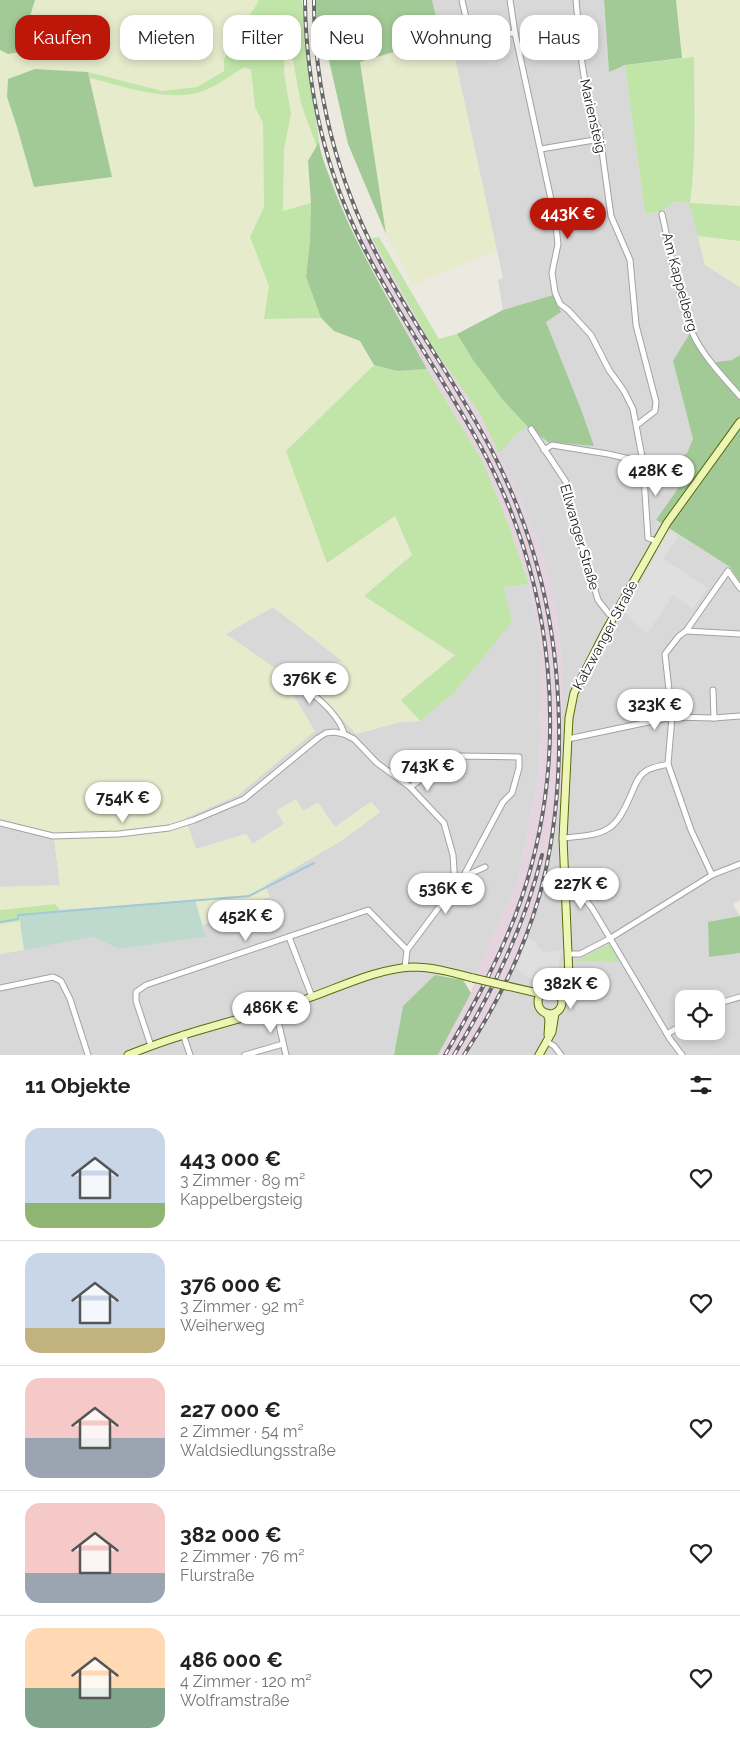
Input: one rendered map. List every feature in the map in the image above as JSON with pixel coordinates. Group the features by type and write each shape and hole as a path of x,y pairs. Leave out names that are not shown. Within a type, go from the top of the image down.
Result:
{"main road":[{"name":"Katzwanger Straße","path":"558,994 569,983 563,838 569,718 574,693 667,522 740,422"},
{"path":"128,1055 183,1034 312,997 372,975 405,968 435,969 521,990 542,994 551,990 558,994 562,1005 555,1013 554,1028 539,1055"},
{"path":"521,990 538,1002 539,1007 547,1013 555,1013"},
{"path":"538,1002 542,994"},
{"path":"547,1013 549,1027 547,1040"}],"street":[{"path":"462,0 468,27 476,36 515,33"},
{"path":"510,0 515,33 557,232 558,244 552,273 555,292 560,304 591,335 609,370 633,408 643,462 648,538 656,541"},
{"name":"Mariensteig","path":"576,0 582,63 590,113 598,129 611,216 630,260 636,325 656,402 655,411 637,426"},
{"path":"541,149 600,139"},
{"name":"Am Kappelberg","path":"662,214 680,292 694,336 713,365 740,396"},
{"name":"Ellwanger Straße","path":"531,429 566,482 576,526 598,600 609,614 614,617"},
{"path":"544,450 552,445 643,462"},
{"path":"712,875 691,830 668,764 672,717 665,654 679,636 686,631 728,571 740,588"},
{"path":"686,631 740,634"},
{"path":"284,672 311,692 328,708 344,734"},
{"path":"714,690 714,718"},
{"path":"568,739 672,717 738,718"},
{"path":"0,823 54,836 119,834 169,828 194,820 244,799 318,738 326,733 334,732 354,739 377,763 410,787 444,823 453,855 455,886"},
{"path":"405,968 407,950 462,877 503,802 512,793 519,768 518,757 459,756 410,787"},
{"path":"563,838 592,835 611,828 623,814 639,778 645,771 668,764"},
{"path":"568,954 580,954 610,939 712,875 740,864"},
{"path":"462,877 485,867"},
{"path":"564,873 592,908 667,1034 682,1055"},
{"path":"151,1046 136,1001 136,992 146,985 368,910 407,950"},
{"path":"289,938 312,997"},
{"path":"0,988 53,977 61,981 70,999 88,1055"},
{"path":"725,1001 738,997 740,1003"},
{"path":"275,1008 286,1055"},
{"path":"667,1034 675,1029"},
{"path":"183,1034 190,1055"},
{"path":"547,1040 561,1055"},
{"path":"245,1055 283,1044"}],"shaded area":[{"path":"432,0 604,0 609,71 625,65 645,214 662,211 674,202 690,203 705,265 740,287 740,355 732,360 709,363 673,361 693,439 687,453 649,481 664,477 679,487 656,521 730,567 740,582 740,900 733,904 740,916 708,923 709,956 740,953 740,1055 467,1055 489,1019 522,949 530,927 545,881 561,793 562,664 555,608 541,551 521,500 499,454 527,426 548,442 579,404 546,322 553,295 503,310 498,280 503,278 455,60 510,60 510,15 436,15"},
{"path":"372,238 432,346 480,414 521,500 541,551 555,608 562,664 561,793 545,881 522,949 489,1019 467,1055 438,1055 471,993 476,975 518,881 539,777 542,652 529,584 508,523 482,460 427,369 357,240"},
{"path":"668,530 678,537 663,559 708,588 693,609 673,595 647,634 625,613"},
{"path":"529,584 542,652 539,777 518,881 476,975 435,976 403,1006 394,1055 0,1055 0,954 92,937 119,949 205,937 203,925 269,897 265,885 341,841 380,812 371,802 335,827 318,803 303,811 296,800 284,824 252,844 246,834 196,849 185,818 238,795 279,671 225,634 273,607 343,661 299,672 357,734 400,722 420,721 454,693 511,622 504,587"},
{"path":"0,821 54,837 60,886 0,887"},
{"path":"527,939 537,942 537,946 543,952 563,950 563,955 560,955 556,983 548,986 535,983 516,968"}],"green space":[{"path":"0,0 35,0 30,15 15,15 15,53 8,54 0,50"},
{"path":"35,0 259,0 250,15 223,15 224,71 197,87 162,91 88,72 7,98 33,187 112,177 90,78 161,95 197,93 245,67 251,70 255,107 263,123 264,207 250,238 269,286 265,319 321,318 334,331 360,341 374,365 286,451 395,516 412,555 364,596 455,655 401,700 420,721 400,722 356,734 299,673 342,661 273,607 226,634 279,671 315,731 238,795 185,818 196,849 246,834 253,844 284,824 276,811 296,799 303,811 318,803 335,827 371,802 380,812 341,841 265,885 270,897 203,925 195,900 60,910 54,904 0,910 0,887 60,885 54,837 0,821 0,50 8,54 15,53 15,60 110,60 110,15 30,15"},
{"path":"259,0 302,0 319,142 317,147 301,104 293,60 301,60 301,15 250,15"},
{"path":"316,0 432,0 436,15 392,15 392,53 382,55 382,15 316,15"},
{"path":"604,0 676,0 682,58 625,65 609,72"},
{"path":"676,0 740,0 740,206 690,203 694,178 695,148 694,57 682,58"},
{"path":"392,53 392,60 455,60 497,252 413,285 386,234 360,62 382,60 382,56"},
{"path":"694,57 694,149 690,203 740,206 740,241 698,236 689,203 674,202 662,211 645,214 625,65"},
{"path":"224,60 285,60 284,73 291,114 284,149 283,211 311,203 306,277 321,318 264,319 269,286 250,237 264,207 263,123 255,107 251,70 245,67 203,91 184,95 157,94 143,91 90,78 88,72 162,91 197,87 224,71"},
{"path":"285,60 293,60 301,104 317,147 308,161 311,203 283,211 284,149 291,114 284,73"},
{"path":"329,60 367,60 360,62 386,234 348,144"},
{"path":"35,69 88,72 112,177 34,187 7,97 8,79"},
{"path":"319,142 323,160 354,235 427,369 397,371 374,365 360,341 334,331 321,318 306,277 311,203 308,161"},
{"path":"698,236 740,241 740,287 705,265"},
{"path":"379,237 439,339 457,334 489,382 527,426 499,454 480,414 432,346 372,238"},
{"path":"553,295 561,312 546,322 594,446 548,442 527,426 503,400 473,360 457,334 503,310"},
{"path":"690,333 709,363 732,360 740,355 740,582 730,567 656,520 679,487 664,477 647,482 687,453 693,439 673,361"},
{"path":"374,365 397,371 427,369 482,460 508,523 529,584 504,587 512,622 454,693 420,721 401,700 455,655 364,596 412,555 395,516 327,563 286,451"},
{"path":"195,900 206,937 119,949 92,937 24,950 19,915 60,910"},
{"path":"55,904 60,910 20,915 19,921 0,924 0,910"},
{"path":"740,916 740,953 709,957 708,922"},
{"path":"19,921 24,950 0,954 0,924"},
{"path":"609,944 620,962 576,961"},
{"path":"435,975 463,980 471,993 438,1055 394,1055 403,1006"}],"waterway":[{"path":"0,922 18,919 18,915 249,896 314,863"}],"railway":[{"path":"305,0 309,64 314,95 328,157 338,187 363,246 406,322 467,422 506,500 526,554 539,611 548,668 550,726 547,784 537,841 522,897 506,938 477,998 445,1055"},
{"path":"314,0 318,68 331,134 340,167 365,231 380,261 479,427 508,484 521,517 542,583 554,652 559,723 559,767 549,854 539,897 517,959 487,1018 464,1055"},
{"path":"454,1055 506,958 517,933 542,855"}]}
